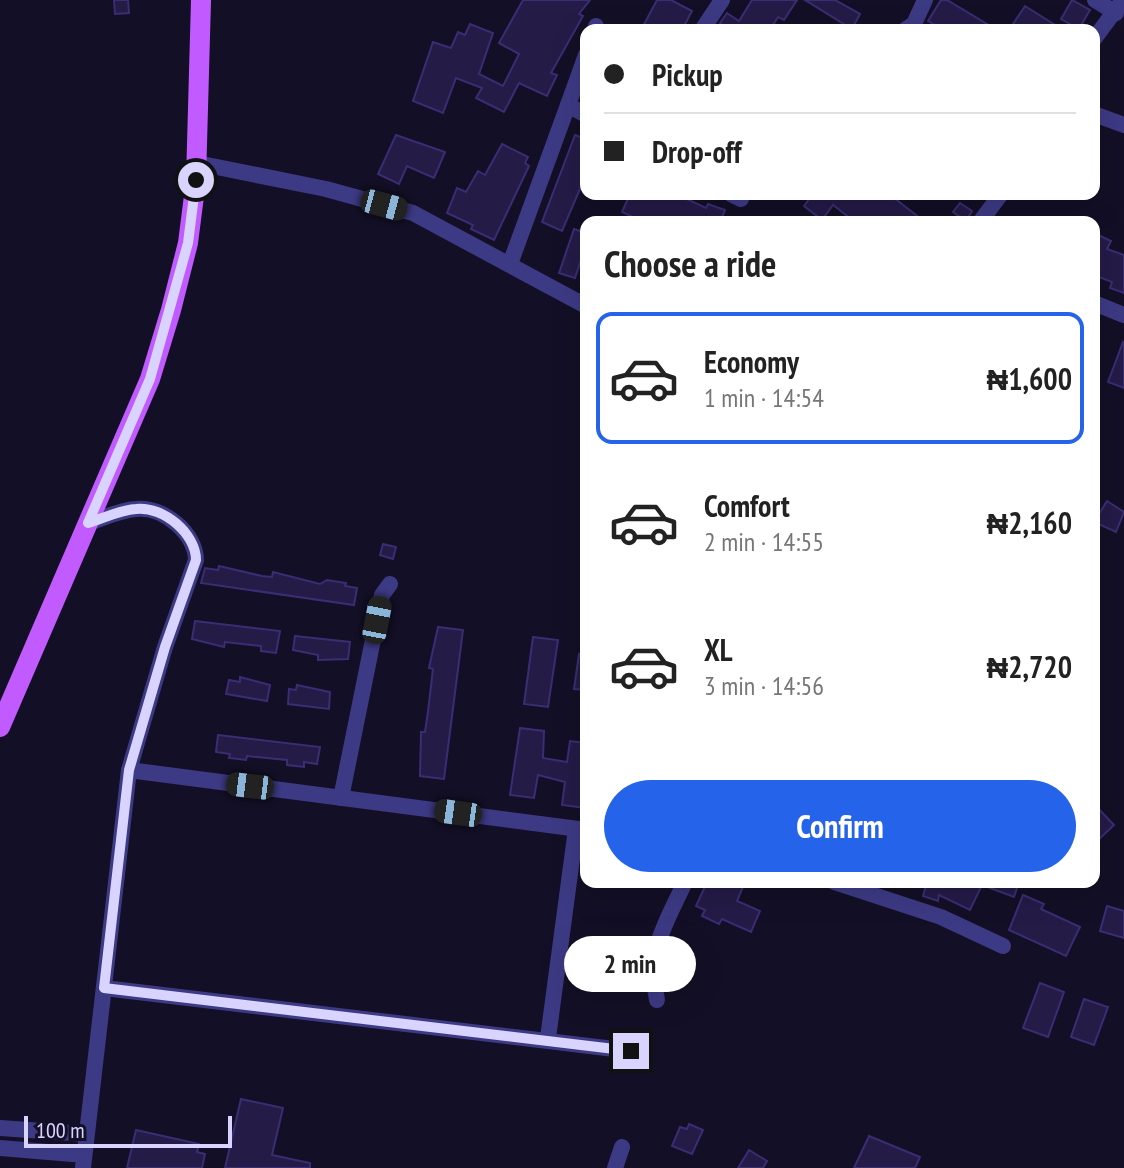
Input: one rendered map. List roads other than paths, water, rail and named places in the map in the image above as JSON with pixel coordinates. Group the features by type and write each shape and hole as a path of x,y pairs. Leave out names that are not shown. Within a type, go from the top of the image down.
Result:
{"main road":[{"path":"0,727 150,379 171,310 188,243 197,163 201,0"}],"street":[{"path":"706,24 722,0"},
{"path":"914,24 925,0"},
{"path":"1095,0 1119,7 1100,31"},
{"path":"510,264 580,72"},
{"path":"568,105 580,112"},
{"path":"1100,116 1124,125"},
{"path":"197,163 326,189 413,213 580,303"},
{"path":"1100,305 1124,315"},
{"path":"0,1148 84,1162 129,770 165,647 196,560 196,545 184,530 163,515 140,508 88,523"},
{"path":"341,798 382,595 390,584"},
{"path":"129,770 580,829"},
{"path":"548,1038 580,835"},
{"path":"657,1000 651,975 653,956 682,888"},
{"path":"852,888 941,917 1003,946"},
{"path":"104,988 355,1020 548,1038 593,1048 631,1051"},
{"path":"0,1128 86,1134"}]}
